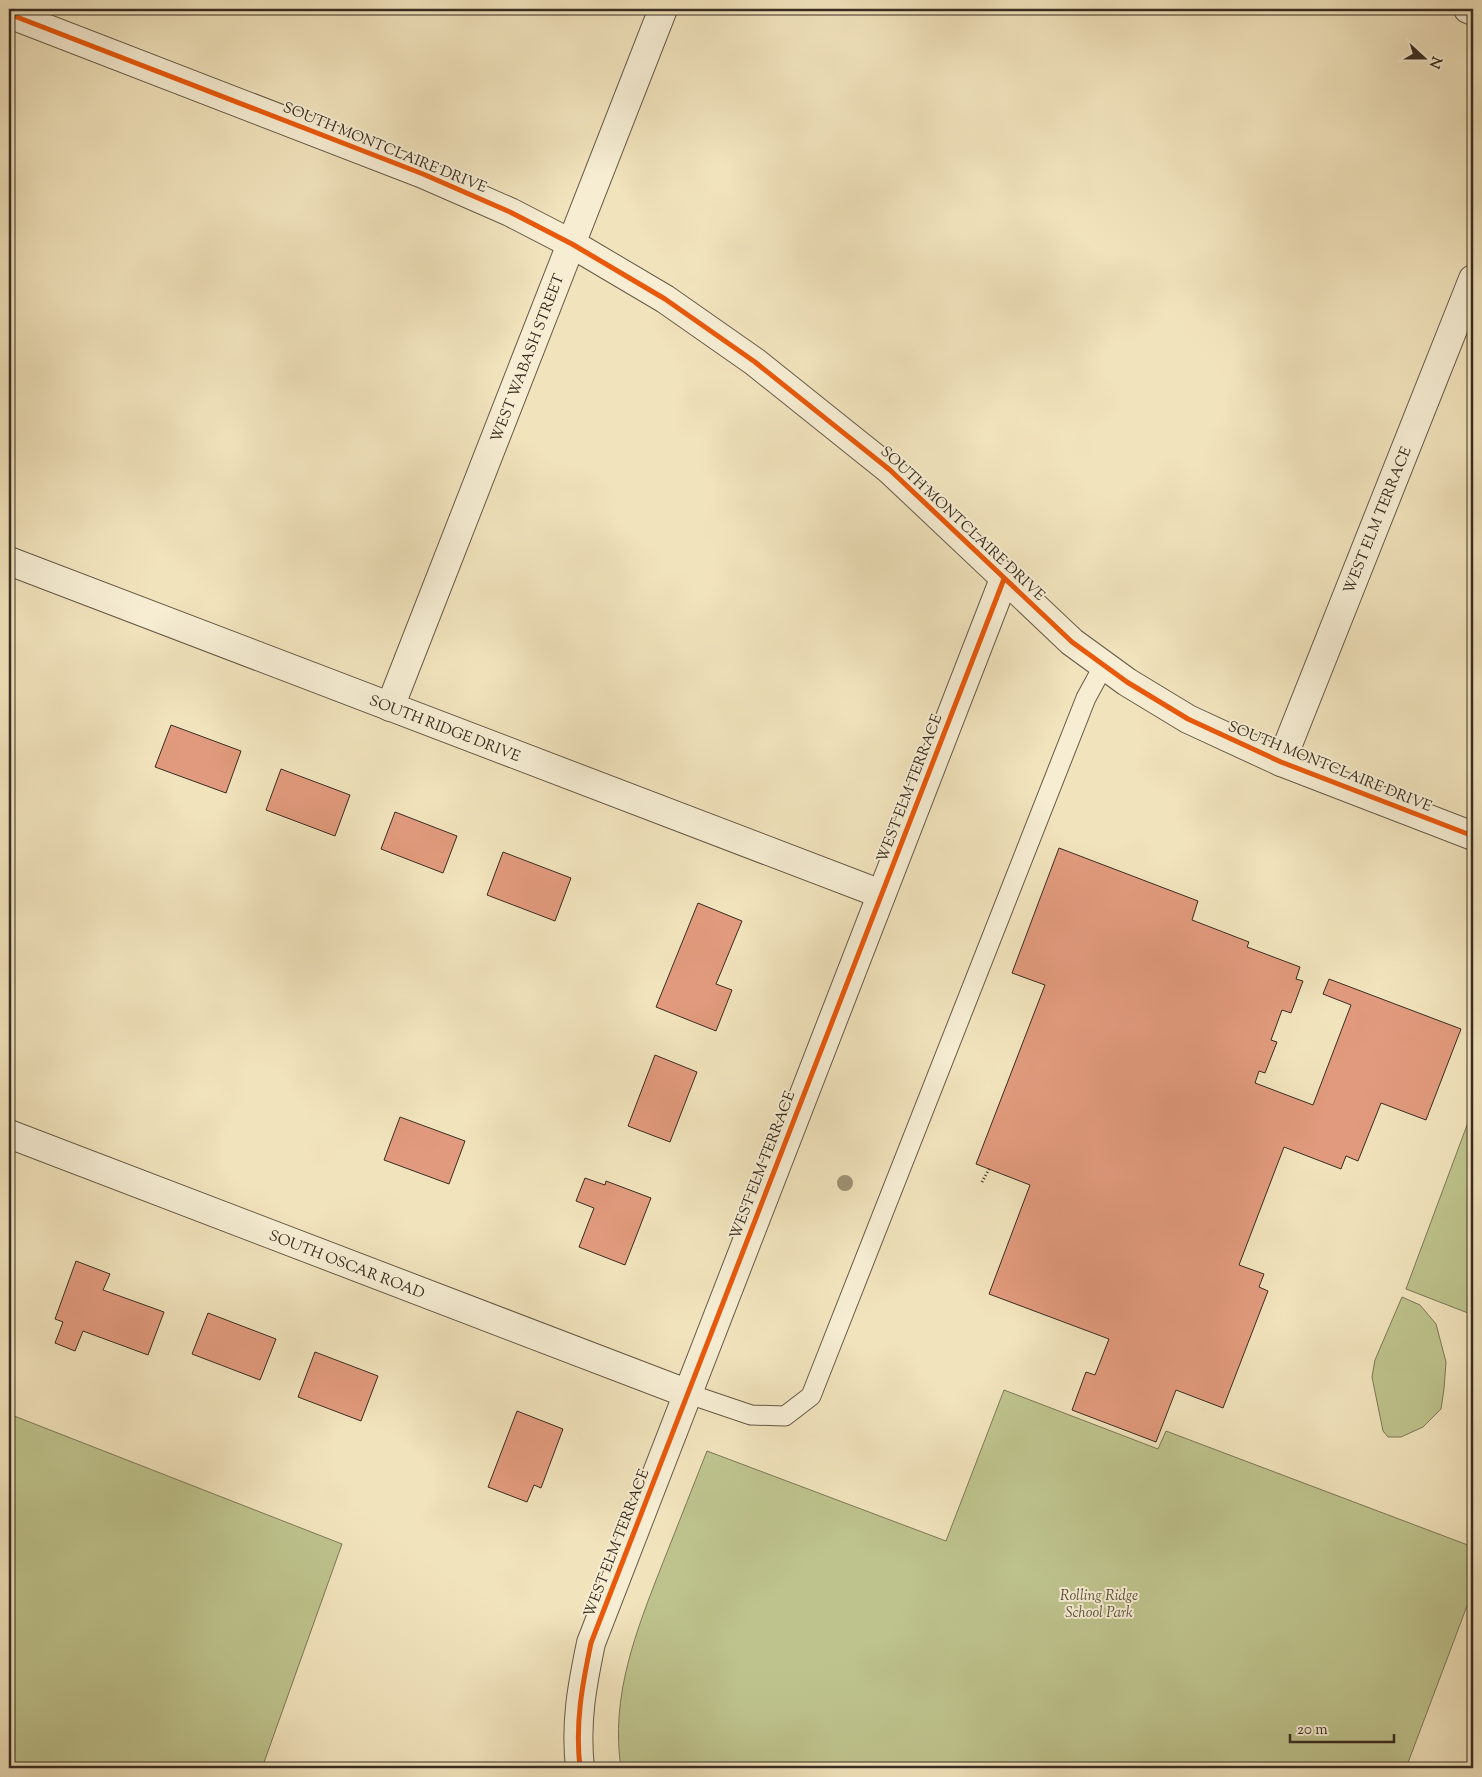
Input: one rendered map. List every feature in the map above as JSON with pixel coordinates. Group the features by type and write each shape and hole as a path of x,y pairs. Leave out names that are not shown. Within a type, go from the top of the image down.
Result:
{"street":[{"name":"WEST WABASH STREET","path":"390,707 663,9"},
{"path":"1468,9 1473,12"},
{"name":"SOUTH MONTCLAIRE DRIVE","path":"9,14 423,174 510,212 572,244 665,299 755,362 890,470 1072,642 1127,682 1188,719 1281,762 1473,836"},
{"name":"WEST ELM TERRACE","path":"1281,762 1473,279"},
{"name":"SOUTH RIDGE DRIVE","path":"9,561 881,894"},
{"name":"WEST ELM TERRACE","path":"580,1768 577,1747 579,1700 591,1643 686,1394 1004,579"},
{"name":"SOUTH OSCAR ROAD","path":"9,1134 686,1394"}],"lane":[{"path":"686,1394 751,1415 785,1416 811,1396 1086,698 1104,665"}],"path":[{"path":"982,1182 989,1169"}],"green space":[{"path":"1473,1109 1473,1300 1468,1313 1406,1289"},
{"path":"1402,1297 1420,1305 1436,1324 1446,1362 1444,1389 1441,1409 1423,1427 1401,1437 1388,1437 1383,1431 1372,1377 1375,1360"},
{"name":"Rolling Ridge School Park","path":"1004,1390 1158,1449 1166,1431 1473,1547 1473,1590 1406,1768 621,1768 619,1716 622,1690 628,1665 652,1590 707,1451 946,1541"},
{"path":"9,1414 342,1544 262,1768 9,1768"}],"building":[{"path":"171,725 241,751 226,793 155,767"},
{"path":"281,769 350,795 335,836 266,810"},
{"path":"395,812 457,836 443,873 381,849"},
{"path":"1059,848 1198,901 1192,920 1249,942 1247,947 1300,967 1296,979 1303,981 1291,1013 1282,1010 1271,1040 1277,1042 1265,1073 1259,1071 1255,1083 1313,1105 1351,1005 1323,994 1329,979 1461,1029 1426,1120 1381,1103 1358,1161 1346,1156 1341,1169 1284,1147 1239,1265 1264,1274 1259,1287 1268,1291 1223,1408 1176,1390 1156,1442 1072,1410 1086,1372 1095,1375 1109,1339 989,1294 1030,1185 976,1164 1045,985 1012,973"},
{"path":"503,852 571,878 555,921 487,895"},
{"path":"698,903 742,921 716,984 732,990 716,1031 656,1007"},
{"path":"655,1055 697,1072 670,1142 628,1126"},
{"path":"400,1117 465,1141 449,1184 384,1160"},
{"path":"585,1178 605,1185 606,1181 651,1198 625,1265 579,1247 594,1208 576,1201"},
{"path":"76,1261 110,1274 103,1290 164,1312 148,1355 83,1331 75,1351 55,1343 63,1322 55,1319"},
{"path":"208,1313 276,1339 260,1380 192,1354"},
{"path":"315,1352 378,1376 361,1421 298,1397"},
{"path":"517,1411 563,1429 541,1488 534,1485 527,1502 488,1487"}],"cycle path":[{"path":"9,14 423,174 510,212 572,244 665,299 755,362 890,470 1072,642 1127,682 1188,719 1281,762 1473,836"},
{"path":"580,1768 578,1736 580,1705 591,1643 1004,579"}]}
